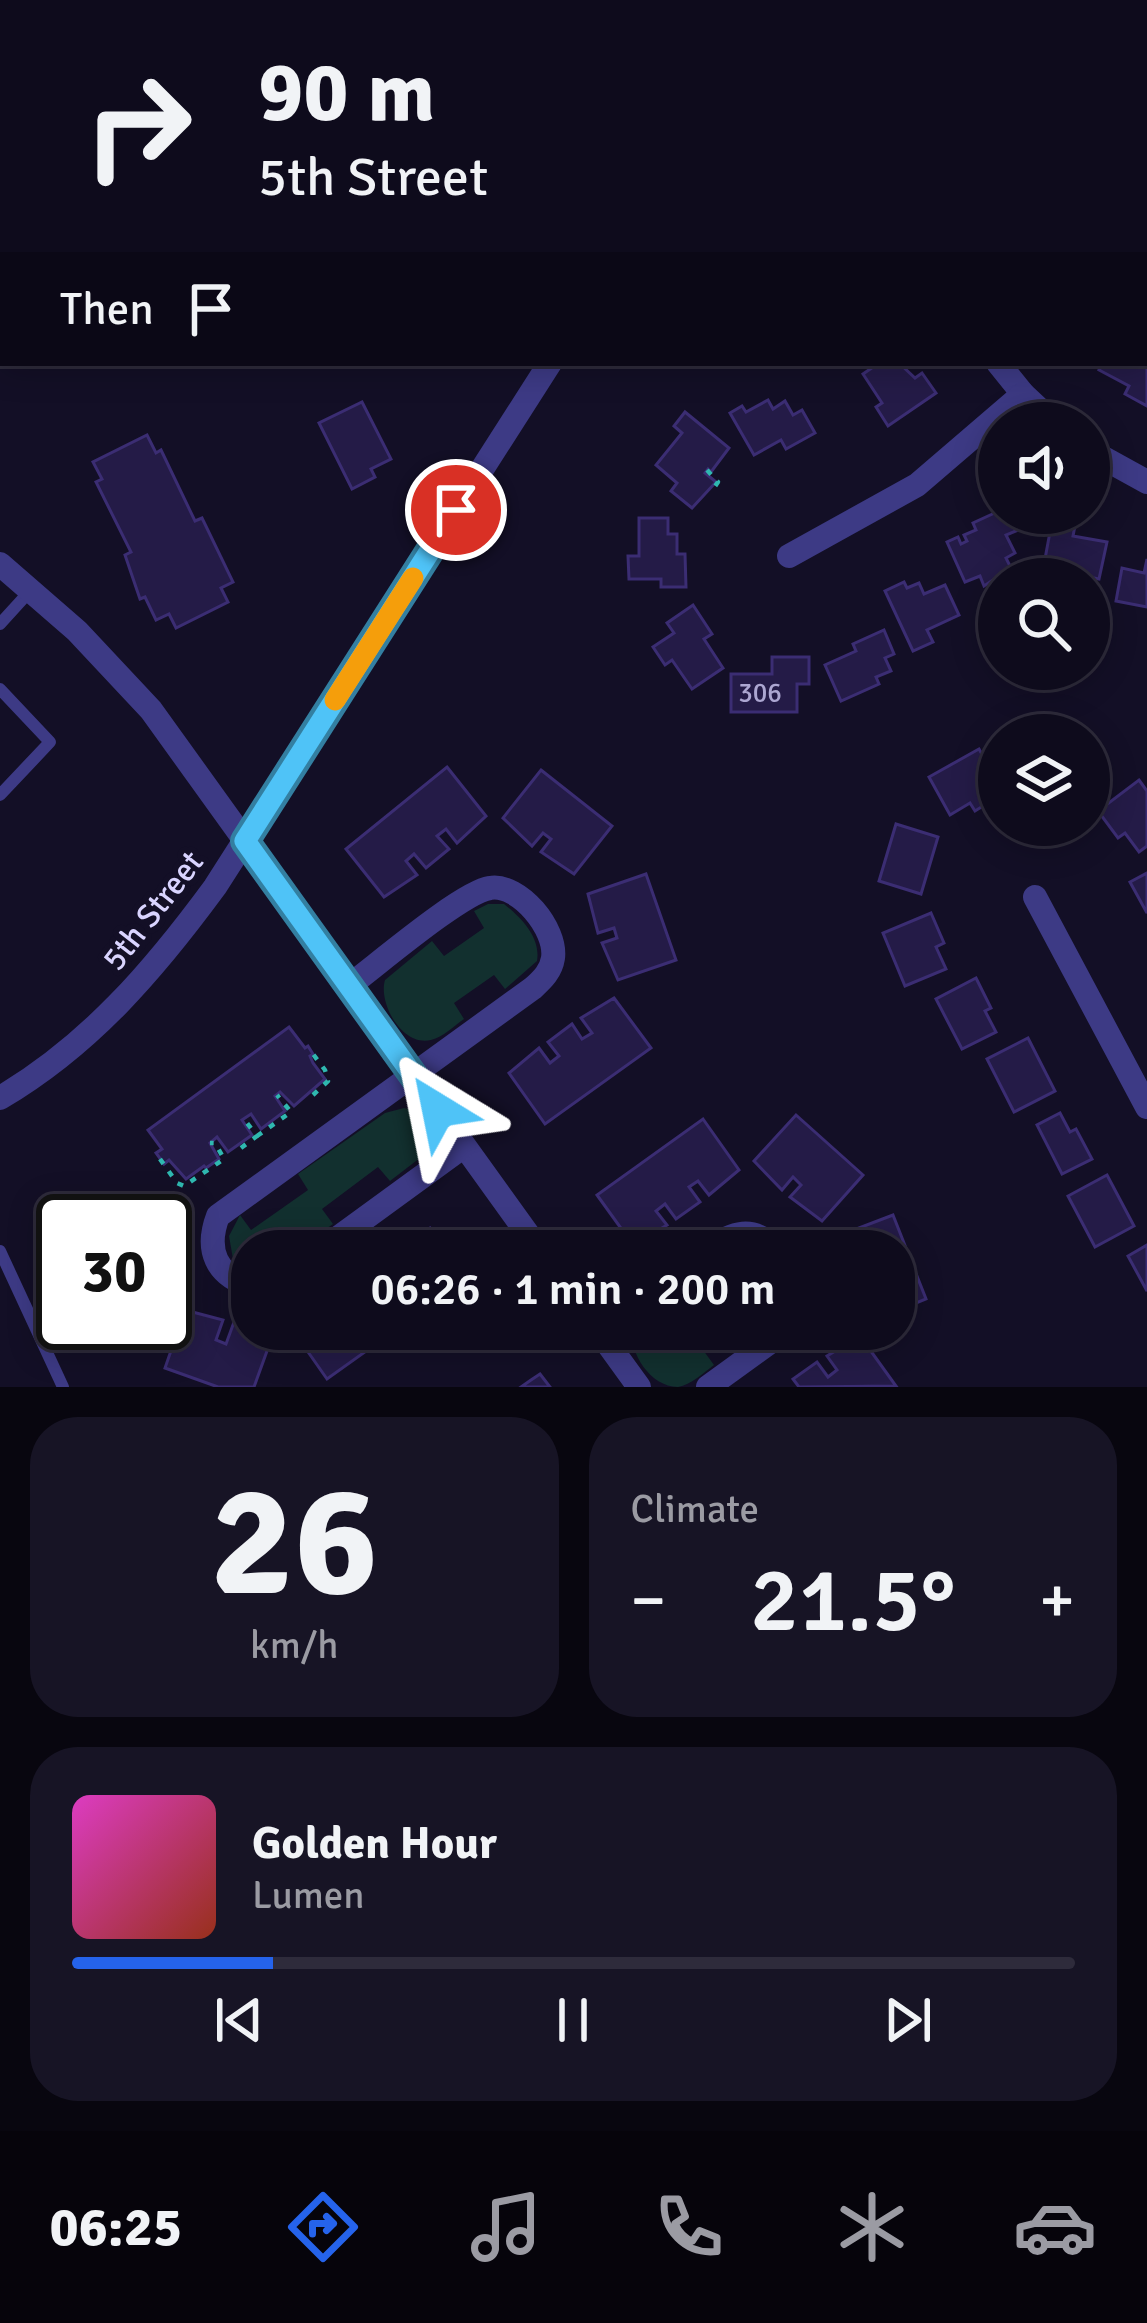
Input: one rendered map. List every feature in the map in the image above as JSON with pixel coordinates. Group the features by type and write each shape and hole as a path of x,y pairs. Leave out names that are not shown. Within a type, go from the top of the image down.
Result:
{"street":[{"name":"5th Street","path":"0,1098 60,1059 156,967 245,841 548,366"},
{"path":"1000,366 1032,402"},
{"path":"789,556 916,485 1023,394"},
{"path":"1110,461 1147,482"},
{"path":"0,564 77,631 152,710 525,1230"},
{"path":"231,1279 220,1269 212,1250 218,1216 547,976 553,943 545,927 508,889 492,887 478,891 350,985"},
{"path":"1035,897 1147,1107"},
{"path":"349,1230 464,1146"},
{"path":"613,1350 639,1387"},
{"path":"708,1387 759,1350"}],"lane":[{"path":"0,624 31,590"},
{"path":"0,689 50,742 0,795"},
{"path":"0,1251 63,1387"}],"path":[{"path":"707,470 718,482 711,493"},
{"path":"313,1054 328,1081 313,1095"},
{"path":"279,1094 291,1112"},
{"path":"241,1148 300,1105"},
{"path":"246,1119 257,1136"},
{"path":"160,1159 184,1186 224,1159 214,1142"}],"green space":[{"path":"488,904 504,904 523,922 536,944 537,961 505,989 494,975 454,1003 464,1019 444,1034 431,1040 411,1037 389,1011 385,980 432,941 444,956 484,928 474,911"},
{"path":"404,1108 418,1114 430,1136 429,1151 390,1181 378,1167 322,1209 333,1224 325,1230 251,1230 308,1190 298,1174 385,1113"},
{"path":"240,1215 251,1230 232,1230"},
{"path":"635,1350 703,1350 714,1365 678,1387 659,1381 643,1367"}],"building":[{"path":"875,366 902,366 915,378 922,373 936,393 888,426 876,407 882,403 863,374"},
{"path":"1101,366 1147,366 1147,406 1125,394 1129,386 1099,370"},
{"path":"768,400 773,409 785,401 793,415 802,410 815,433 786,449 781,440 754,455 730,413 742,406 746,412"},
{"path":"362,402 391,459 371,469 375,477 352,489 319,423"},
{"path":"685,412 729,448 711,472 705,473 716,482 692,508 671,491 677,483 656,465 682,433 674,426"},
{"path":"147,435 156,453 161,450 195,521 202,518 233,582 221,588 228,602 176,628 169,614 156,620 145,597 140,599 125,555 131,552 96,482 102,479 93,462"},
{"path":"639,518 668,518 668,534 677,534 677,554 685,554 686,587 661,587 661,579 629,579 628,556 639,556"},
{"path":"978,521 978,534 1008,534 1015,553 1006,558 978,558 978,577 965,582 947,542 958,537 961,544 967,541 964,535 976,530 973,523"},
{"path":"1050,534 1107,542 1104,558 1045,558"},
{"path":"1147,559 1147,607 1116,601 1122,568 1144,573"},
{"path":"904,582 907,588 919,583 924,594 945,585 959,615 927,630 933,642 913,651 885,591"},
{"path":"693,605 712,634 704,639 723,668 692,689 672,660 665,665 653,647 674,633 667,623"},
{"path":"884,630 894,654 885,658 891,671 876,677 879,684 841,701 825,665 856,651 853,644"},
{"path":"772,657 809,657 809,684 797,684 797,712 731,712 731,674 772,674"},
{"path":"978,750 978,809 970,803 950,815 929,777"},
{"path":"447,767 486,816 457,843 446,829 437,836 449,849 426,868 414,854 406,861 417,875 384,897 346,849"},
{"path":"541,770 612,826 574,874 541,852 551,839 543,833 532,846 503,818"},
{"path":"1139,780 1147,791 1147,846 1139,852 1125,833 1118,838 1110,827 1110,802"},
{"path":"896,824 938,837 921,894 879,881"},
{"path":"1147,873 1147,913 1130,882"},
{"path":"646,874 676,960 618,980 602,943 617,938 614,928 598,933 588,894"},
{"path":"931,913 944,943 936,947 946,969 905,986 883,933"},
{"path":"976,978 991,1008 985,1011 996,1032 962,1049 936,999"},
{"path":"614,998 651,1048 545,1124 509,1073 539,1048 550,1063 559,1056 548,1042 572,1024 582,1039 592,1033 581,1018"},
{"path":"289,1027 308,1046 325,1079 294,1106 280,1092 275,1096 285,1111 261,1129 251,1114 242,1120 252,1135 228,1152 217,1137 210,1143 219,1159 186,1179 169,1160 164,1164 156,1153 162,1149 148,1130"},
{"path":"1028,1038 1055,1091 1014,1112 987,1059"},
{"path":"1060,1113 1070,1132 1076,1129 1092,1159 1062,1174 1037,1125"},
{"path":"796,1115 863,1175 822,1221 790,1197 801,1185 793,1177 782,1190 754,1161"},
{"path":"703,1119 739,1170 709,1195 698,1181 689,1187 700,1202 676,1219 665,1204 656,1211 667,1225 658,1230 622,1230 597,1195"},
{"path":"1107,1175 1134,1226 1095,1247 1068,1196"},
{"path":"893,1215 899,1230 853,1230"},
{"path":"1147,1245 1147,1291 1128,1256"},
{"path":"915,1271 926,1299 915,1303"},
{"path":"192,1312 223,1320 216,1340 226,1344 231,1330 231,1350 267,1350 254,1387 218,1387 165,1368 171,1350 192,1350"},
{"path":"307,1350 368,1350 327,1379"},
{"path":"837,1350 870,1350 896,1386 799,1387 793,1379 817,1362 828,1377 837,1370 827,1356"},
{"path":"540,1374 550,1387 521,1387 531,1380"}],"slow traffic":[{"path":"335,700 413,578"}],"route":[{"path":"438,1110 245,841 456,510"}]}
